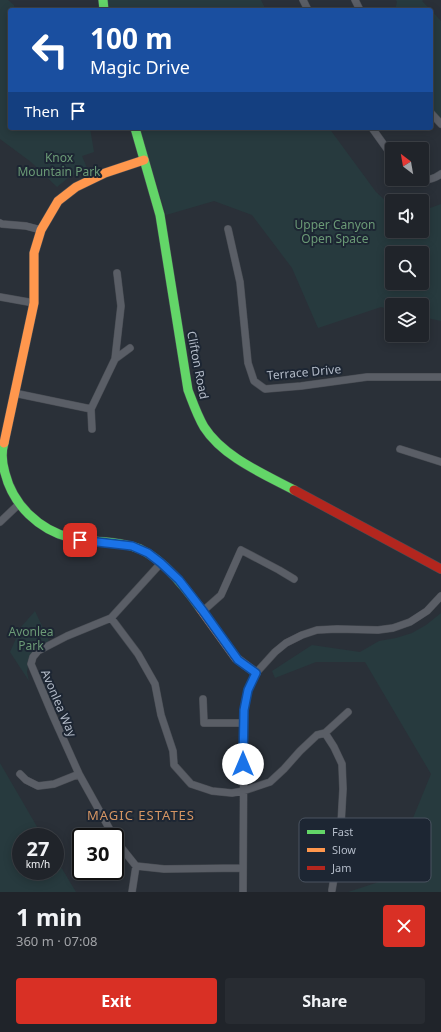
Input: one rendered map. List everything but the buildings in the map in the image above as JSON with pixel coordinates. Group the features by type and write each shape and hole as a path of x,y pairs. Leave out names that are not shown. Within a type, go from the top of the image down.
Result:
{"street":[{"path":"433,115 441,124"},
{"name":"Clifton Road","path":"136,130 160,215 188,390 195,409 205,428 220,446 242,462 441,569"},
{"path":"373,130 385,146"},
{"path":"144,160 105,173 76,187 58,202 41,230 34,253 34,302 1,450 4,468 8,482 19,504 31,516 51,531 71,538 132,546 148,553 161,563 179,580 238,660 256,673"},
{"path":"429,180 436,178 441,174"},
{"path":"0,223 26,226 41,230"},
{"name":"Terrace Drive","path":"228,230 240,282 248,363 254,381 265,389 301,386 367,377 441,377"},
{"path":"92,429 91,409 115,359 121,306 117,273"},
{"path":"0,298 34,302"},
{"path":"115,359 130,348"},
{"path":"14,393 91,409"},
{"path":"400,449 441,462"},
{"path":"0,522 19,504"},
{"path":"203,611 221,596 241,550 294,579"},
{"name":"Avonlea Way","path":"109,828 79,774 31,664 33,657 38,652 67,636 111,618 161,563"},
{"path":"243,892 244,710 248,690 256,673 275,652 286,643 302,635 317,630 378,630 393,628 410,622 427,611 441,596"},
{"path":"111,618 138,654 155,684 161,715 173,751 174,765 191,784 212,791 232,793 270,782 317,735 325,733 348,712"},
{"path":"203,699 204,723 244,723"},
{"path":"325,733 342,764 343,790 341,818"},
{"path":"20,774 26,780 38,786 54,784 79,774"},
{"name":"Avonlea Way","path":"124,851 136,866"},
{"path":"132,892 136,866 164,869 243,868"},
{"path":"332,890 333,882"}],"green space":[{"name":"Knox Mountain Park","path":"0,0 8,0 14,5 15,8 8,8 8,130 90,130 94,152 82,156 87,168 68,178 57,187 31,162 0,139"},
{"path":"104,0 261,0 265,8 106,8"},
{"path":"396,0 423,0 422,1 429,8 396,8"},
{"path":"433,12 441,21 441,123 433,114"},
{"name":"Upper Canyon Open Space","path":"140,130 330,130 376,192 385,200 385,238 429,238 429,208 441,204 441,321 429,318 429,298 385,298 385,308 381,307 318,328 292,268 252,215 214,201 166,215"},
{"name":"Avonlea Park","path":"35,611 51,645 29,661 27,672 29,681 10,652 21,627"},
{"path":"441,613 441,892 348,892 379,882 431,882 431,818 413,818 431,774 365,662 316,662 275,678 272,671 312,645 360,652 379,641 412,633 426,625"},
{"path":"0,763 38,828 12,828 12,880 64,880 64,872 76,892 0,892"}],"traffic: fast":[{"path":"103,0 104,8"},
{"path":"136,130 160,215 188,390 197,413 204,427 212,438 233,456 257,471 294,490"},
{"path":"4,443 2,450 3,462 9,485 21,506 38,522 48,529 71,538 123,544 140,549 166,567 188,591 200,608"}],"traffic: slow":[{"path":"4,443 34,303 34,253 41,230 58,201 76,187 105,173 144,160"},
{"path":"200,608 236,658 256,673"}],"traffic: jam":[{"path":"294,490 441,569"}],"district":[{"name":"MAGIC ESTATES","path":"141,815"}],"route":[{"path":"80,540 132,546 148,553 179,580 238,660 256,673 248,690 244,710 243,764"}]}
